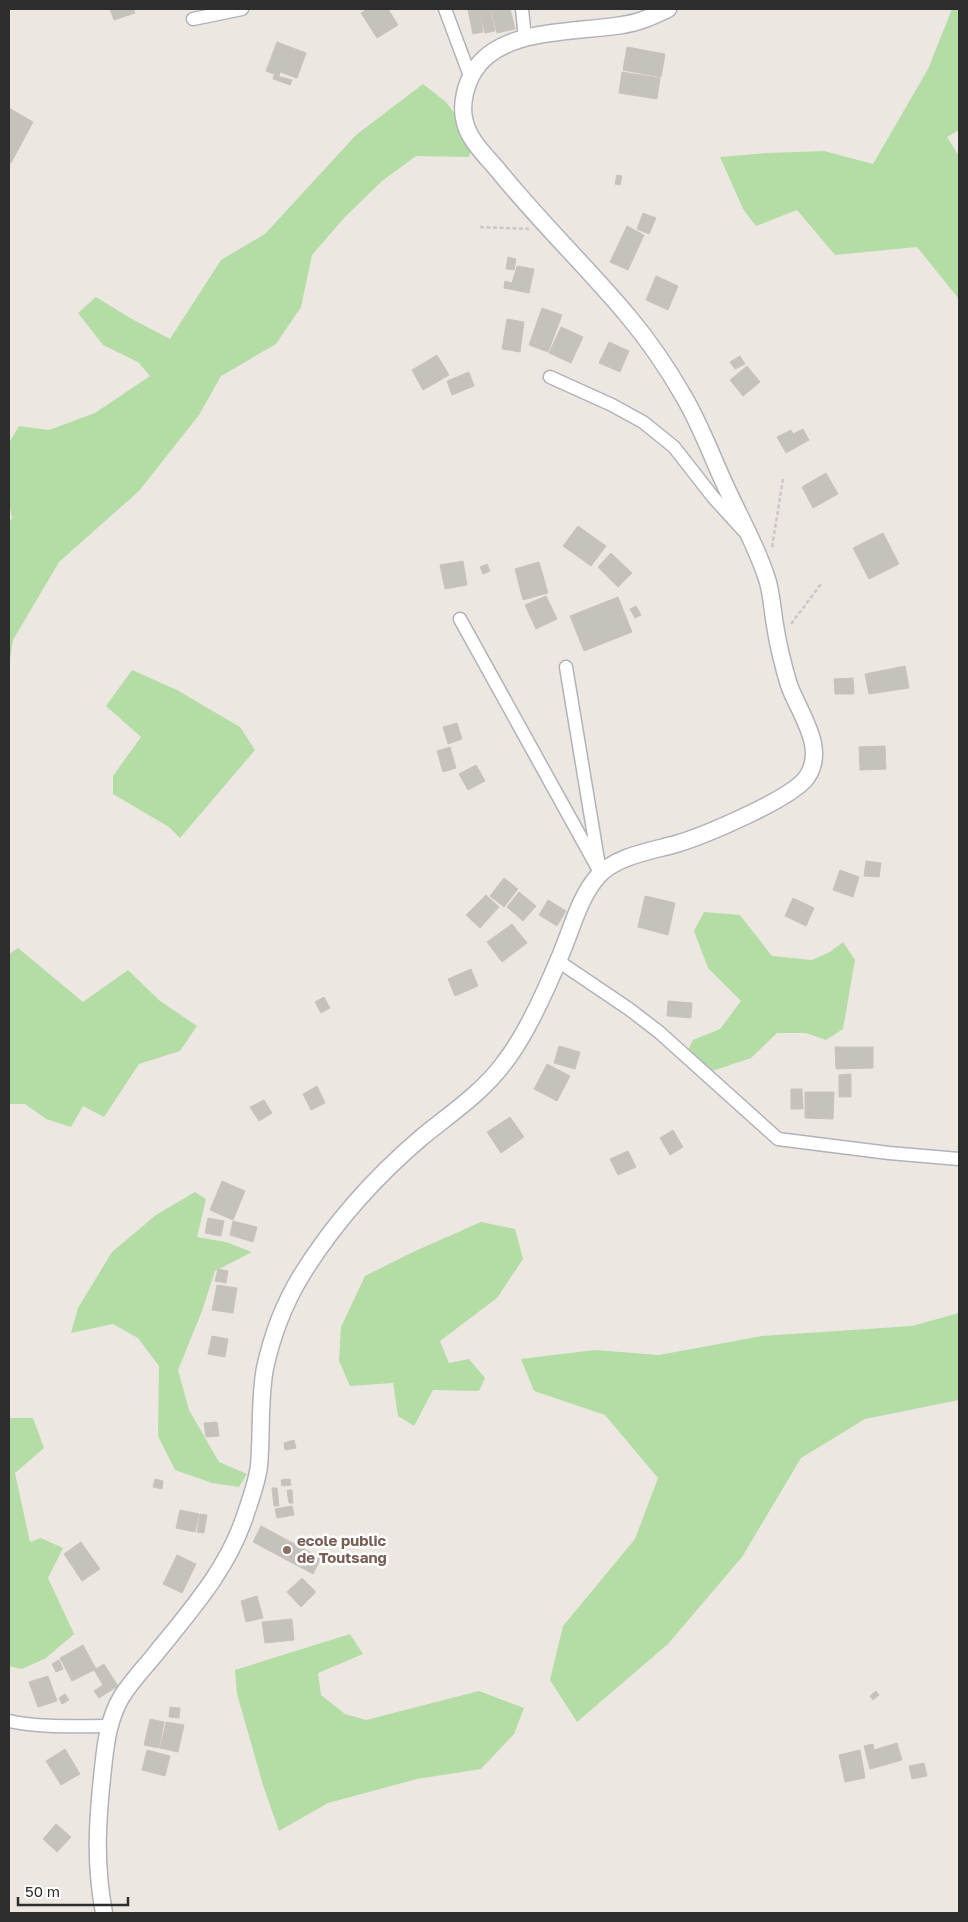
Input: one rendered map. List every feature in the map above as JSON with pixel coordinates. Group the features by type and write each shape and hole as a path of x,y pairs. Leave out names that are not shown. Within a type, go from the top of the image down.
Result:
{"street":[{"path":"193,19 242,9"},
{"path":"445,9 470,76"},
{"path":"522,9 525,39"},
{"path":"104,1913 99,1884 96,1837 108,1726 122,1696 208,1589 228,1558 245,1519 259,1470 260,1414 265,1369 277,1324 298,1280 331,1232 365,1192 418,1141 472,1098 504,1064 526,1027 558,961 574,919 587,892 600,872 620,861 644,852 683,842 719,828 797,787 809,774 813,761 813,742 790,687 778,642 767,578 750,537 685,398 658,356 630,318 548,229 473,139 464,123 463,100 470,76 483,59 502,45 525,39 624,25 647,19 668,9"},
{"path":"550,377 612,405 643,422 680,454 727,514 750,537"},
{"path":"460,619 600,872"},
{"path":"566,667 600,872"},
{"path":"558,961 629,1009 659,1032 778,1139 959,1158"},
{"path":"9,1722 24,1725 108,1726"}],"path":[{"path":"480,227 548,229"},
{"path":"772,548 783,479"},
{"path":"778,642 821,584"}],"green space":[{"path":"952,9 959,9 959,130 947,137 959,156 959,299 917,247 835,255 797,210 756,226 743,209 720,157 824,151 873,164 928,69"},
{"path":"423,84 446,102 474,140 469,157 416,156 382,181 344,218 312,255 301,307 276,344 221,376 199,415 139,491 59,562 13,640 9,666 9,522 12,518 9,504 9,443 19,426 49,430 95,413 150,376 138,362 103,345 78,313 96,297 170,339 221,260 265,234 356,135"},
{"path":"132,670 177,690 240,727 255,750 180,838 169,827 113,794 113,776 141,737 106,706"},
{"path":"704,912 740,915 772,956 812,960 830,952 843,942 855,960 843,1029 826,1040 806,1033 777,1033 751,1058 712,1071 686,1054 693,1040 720,1029 741,1001 708,968 694,931"},
{"path":"18,948 83,1002 128,970 160,1001 197,1026 180,1051 139,1064 104,1117 83,1106 71,1127 46,1119 25,1104 9,1104 9,954"},
{"path":"195,1192 206,1199 197,1237 226,1242 252,1252 215,1271 202,1311 178,1370 189,1410 219,1462 247,1474 239,1487 212,1483 175,1470 158,1436 159,1366 138,1338 113,1324 71,1333 78,1308 112,1252 156,1215"},
{"path":"481,1222 515,1229 523,1259 497,1298 440,1341 449,1363 469,1359 485,1378 479,1391 433,1390 414,1426 398,1416 393,1383 350,1386 339,1361 341,1327 365,1276 413,1252"},
{"path":"959,1313 959,1400 865,1419 801,1458 742,1557 668,1644 577,1722 550,1680 563,1626 635,1539 658,1478 605,1415 534,1391 521,1359 595,1350 659,1355 762,1336 912,1326"},
{"path":"9,1418 33,1418 44,1448 15,1473 30,1542 41,1538 63,1548 48,1578 74,1634 46,1658 22,1669 9,1666"},
{"path":"350,1634 363,1654 318,1673 321,1695 345,1714 366,1720 479,1691 524,1708 514,1734 481,1769 417,1779 328,1803 279,1831 263,1785 237,1694 235,1670"}],"building":[{"path":"110,9 133,9 135,13 114,20"},
{"path":"368,9 388,9 398,25 377,38 361,13"},
{"path":"479,9 483,32 473,34 468,10"},
{"path":"479,9 490,9 495,31 485,33"},
{"path":"491,9 510,9 515,29 497,33"},
{"path":"277,42 306,53 297,78 280,72 279,76 266,71"},
{"path":"627,47 665,54 661,77 623,70"},
{"path":"622,72 660,78 657,99 619,93"},
{"path":"274,75 292,80 290,85 273,79"},
{"path":"9,108 33,122 11,163 9,162"},
{"path":"617,175 622,176 620,185 615,184"},
{"path":"643,213 656,218 649,234 637,229"},
{"path":"627,226 644,235 628,270 610,262"},
{"path":"508,257 516,259 514,270 506,269"},
{"path":"517,266 534,269 529,293 504,288 505,281 512,283"},
{"path":"656,276 678,286 668,310 646,300"},
{"path":"542,308 562,315 548,352 529,345"},
{"path":"507,319 524,322 520,352 502,349"},
{"path":"561,327 583,337 571,363 549,353"},
{"path":"609,342 629,351 620,372 599,363"},
{"path":"437,355 449,375 423,390 412,370"},
{"path":"740,356 745,364 735,369 730,362"},
{"path":"747,366 760,382 743,396 730,380"},
{"path":"469,372 474,386 452,395 447,381"},
{"path":"803,429 809,440 786,453 777,437 791,430 793,434"},
{"path":"826,473 838,494 813,508 802,487"},
{"path":"578,526 606,546 591,566 563,546"},
{"path":"883,533 899,564 869,579 853,548"},
{"path":"611,553 632,573 618,587 598,567"},
{"path":"463,561 467,585 445,589 440,565"},
{"path":"539,562 548,593 523,600 515,569"},
{"path":"487,564 490,571 483,574 480,567"},
{"path":"546,596 557,619 536,629 525,605"},
{"path":"618,597 632,632 584,651 570,616"},
{"path":"636,606 641,615 635,618 630,609"},
{"path":"905,666 909,688 869,694 865,674"},
{"path":"853,678 854,694 835,694 834,679"},
{"path":"457,723 462,739 448,744 443,727"},
{"path":"885,746 886,769 860,770 859,747"},
{"path":"450,747 456,768 443,772 437,751"},
{"path":"476,765 485,781 468,790 459,774"},
{"path":"866,861 881,863 879,877 864,876"},
{"path":"840,870 859,877 853,897 833,890"},
{"path":"504,878 518,889 504,907 490,896"},
{"path":"519,892 536,906 523,921 507,907"},
{"path":"486,895 499,907 480,928 466,915"},
{"path":"645,896 675,903 668,935 638,927"},
{"path":"793,898 814,908 806,926 785,916"},
{"path":"548,900 566,911 557,926 539,915"},
{"path":"512,924 527,943 502,962 487,942"},
{"path":"471,969 478,986 455,996 448,979"},
{"path":"324,997 330,1008 321,1013 315,1002"},
{"path":"668,1001 692,1003 691,1018 667,1016"},
{"path":"559,1046 580,1052 575,1069 554,1063"},
{"path":"835,1047 873,1047 873,1068 836,1069"},
{"path":"547,1064 570,1076 557,1101 534,1089"},
{"path":"851,1074 851,1097 839,1097 839,1075"},
{"path":"317,1086 325,1103 311,1110 303,1094"},
{"path":"791,1089 802,1089 803,1109 791,1109"},
{"path":"805,1092 834,1092 833,1119 805,1118"},
{"path":"264,1100 272,1113 259,1121 250,1107"},
{"path":"510,1117 524,1137 501,1153 487,1132"},
{"path":"673,1130 683,1147 670,1155 660,1138"},
{"path":"628,1151 636,1167 618,1175 610,1159"},
{"path":"222,1181 245,1191 233,1220 210,1210"},
{"path":"208,1218 224,1221 221,1236 205,1233"},
{"path":"233,1221 257,1227 253,1242 230,1235"},
{"path":"218,1269 228,1271 226,1283 215,1281"},
{"path":"217,1285 237,1288 233,1313 212,1310"},
{"path":"212,1336 228,1339 225,1357 208,1354"},
{"path":"217,1422 219,1436 206,1437 204,1423"},
{"path":"294,1440 296,1448 285,1450 284,1443"},
{"path":"155,1479 163,1481 162,1489 153,1487"},
{"path":"290,1479 291,1485 282,1486 281,1480"},
{"path":"272,1488 277,1488 279,1506 274,1506"},
{"path":"287,1490 292,1490 293,1503 289,1503"},
{"path":"292,1506 294,1515 277,1518 275,1509"},
{"path":"180,1510 199,1514 195,1532 176,1528"},
{"path":"200,1514 207,1515 204,1533 197,1532"},
{"name":"ecole public de Toutsang","path":"261,1526 321,1558 313,1574 253,1542"},
{"path":"81,1542 100,1569 82,1581 64,1554"},
{"path":"177,1555 196,1564 182,1593 163,1584"},
{"path":"302,1578 316,1592 301,1607 287,1592"},
{"path":"257,1596 263,1618 246,1622 241,1601"},
{"path":"292,1619 294,1640 265,1643 262,1622"},
{"path":"83,1645 96,1669 72,1681 60,1658"},
{"path":"59,1660 63,1669 56,1672 52,1664"},
{"path":"104,1664 118,1686 99,1698 94,1691 103,1685 94,1670"},
{"path":"48,1676 57,1701 38,1707 29,1682"},
{"path":"876,1691 879,1695 873,1700 870,1696"},
{"path":"65,1694 69,1700 62,1704 59,1698"},
{"path":"170,1707 180,1708 179,1718 169,1717"},
{"path":"150,1719 164,1722 159,1748 144,1745"},
{"path":"166,1722 184,1725 178,1752 160,1748"},
{"path":"897,1743 902,1760 870,1769 864,1746 873,1744 874,1750"},
{"path":"65,1749 80,1774 61,1785 46,1761"},
{"path":"147,1750 170,1756 165,1776 142,1770"},
{"path":"860,1750 865,1778 845,1782 839,1755"},
{"path":"924,1763 927,1776 912,1779 909,1766"},
{"path":"56,1824 71,1837 57,1852 43,1839"}],"place":[{"name":"ecole public de Toutsang","path":"287,1550"}]}
